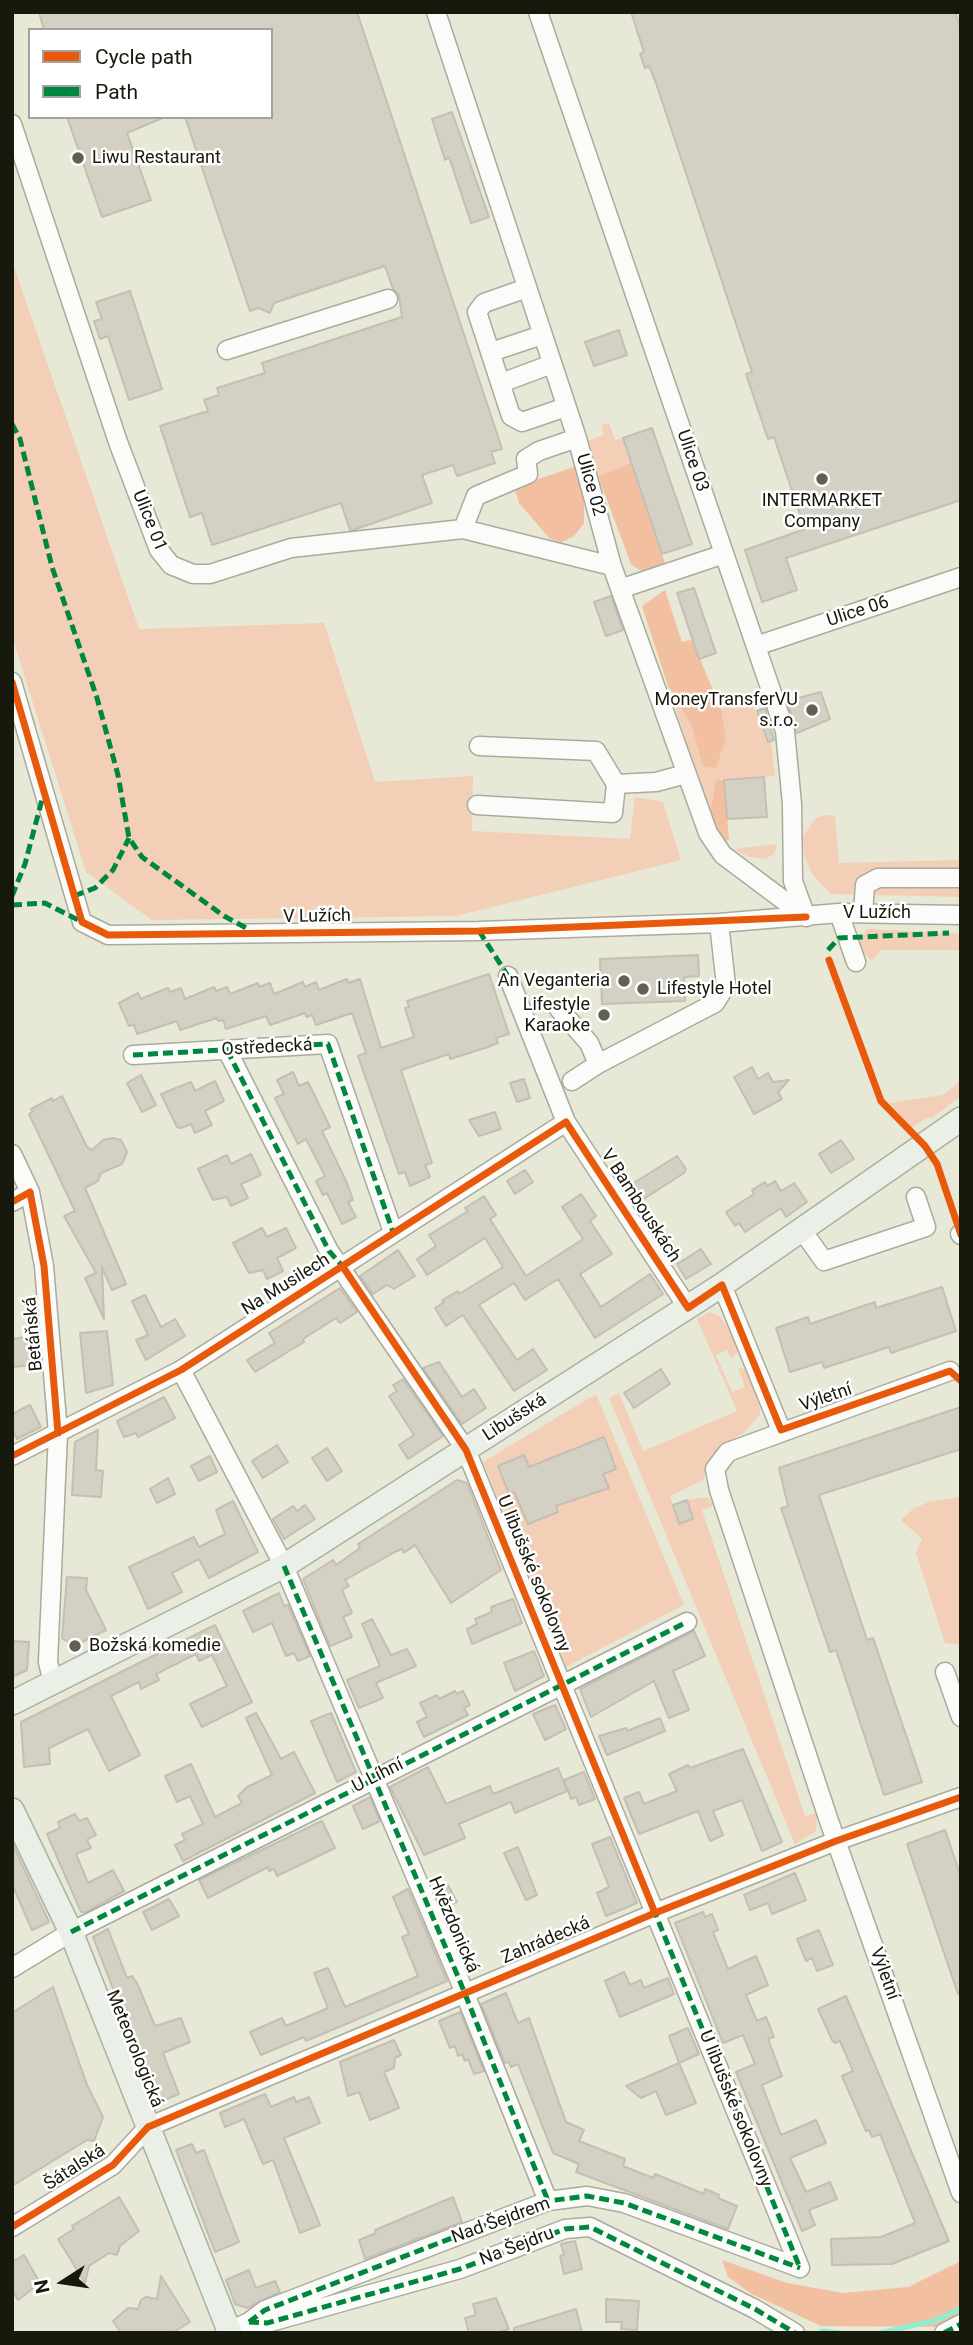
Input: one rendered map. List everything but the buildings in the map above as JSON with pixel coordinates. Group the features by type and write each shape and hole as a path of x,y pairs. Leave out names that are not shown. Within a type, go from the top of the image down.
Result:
{"main road":[{"name":"Libušská","path":"12,1703 284,1566 723,1285 961,1119"},
{"name":"Meteorologická","path":"12,1810 71,1933 148,2127 233,2329"}],"street":[{"name":"Ulice 02","path":"436,12 577,438 612,566 715,848 806,917"},
{"name":"Ulice 03","path":"538,12 785,730 792,804 793,881 806,917"},
{"name":"Ulice 01","path":"12,124 118,442 159,550 171,565 193,574 210,574 291,548 463,529 612,566"},
{"path":"527,288 479,306 477,312 511,416 522,422 566,407"},
{"path":"227,350 388,299"},
{"path":"491,352 542,335"},
{"path":"501,383 552,364"},
{"path":"463,529 476,496 528,474 526,459 577,438"},
{"path":"620,589 724,554"},
{"name":"Ulice 06","path":"756,646 961,577"},
{"name":"V Lužích","path":"12,682 82,922 108,935 479,931 719,923 839,913 961,915"},
{"path":"477,805 613,813 616,784 596,751 479,746"},
{"path":"616,784 656,782 686,774"},
{"path":"863,913 865,885 878,878 961,878"},
{"path":"839,913 856,962"},
{"path":"572,1081 598,1064 715,1003 726,985 719,923"},
{"name":"V Bambouskách","path":"508,976 566,1122 688,1308"},
{"path":"559,1009 589,1043 598,1064"},
{"name":"Ostředecká","path":"133,1055 328,1044 393,1231"},
{"name":"U libušské sokolovny","path":"226,1050 329,1251 466,1450 800,2268"},
{"name":"Na Musilech","path":"12,1457 181,1370 566,1122"},
{"name":"Betáňská","path":"12,1154 30,1192 44,1266 58,1433 48,1662 53,1683"},
{"path":"12,1202 30,1192"},
{"path":"802,1230 824,1261 926,1227 916,1197"},
{"path":"723,1285 781,1430"},
{"name":"Hvězdonická","path":"181,1370 284,1566 464,1992 548,2201"},
{"name":"Výletní","path":"950,1371 781,1430 728,1452 715,1469 716,1480 836,1841 958,2169 961,2193"},
{"name":"U Líhní","path":"12,1968 71,1933 561,1683 687,1622"},
{"path":"945,1672 961,1717"},
{"name":"Zahrádecká","path":"148,2127 654,1913 836,1841 961,1797"},
{"name":"Šátalská","path":"12,2227 113,2165 148,2127"},
{"name":"Nad Šejdrem","path":"233,2329 265,2310 548,2201 587,2196 624,2203 800,2268"},
{"name":"Na Šejdru","path":"233,2329 267,2323 460,2269 565,2229 590,2227 755,2309 795,2333"},
{"path":"944,2333 961,2324"}],"shaded area":[{"path":"12,261 139,629 324,623 375,782 473,776 472,831 630,839 635,797 663,802 681,860 456,916 152,920 86,872 12,636"},
{"path":"609,423 615,440 623,438 631,463 598,476 587,441 604,435 601,425"},
{"path":"631,463 666,566 650,571 640,570 631,564 598,476"},
{"path":"574,467 584,500 584,523 574,536 560,543 549,538 519,503 514,487"},
{"path":"665,590 682,642 692,640 721,709 726,738 716,768 703,766 692,727 668,686 642,606"},
{"path":"668,686 692,727 704,766 726,738 721,709 751,700 767,742 771,741 775,776 716,780 710,812"},
{"path":"716,780 724,780 729,840 723,841 710,812"},
{"path":"835,816 839,863 961,860 961,897 831,894 812,874 804,855 803,836 816,818"},
{"path":"777,844 774,854 765,859 750,857 733,849"},
{"path":"867,929 961,934 961,950 881,950 872,961 862,952 860,942"},
{"path":"961,1081 961,1096 932,1118 928,1117 911,1128 890,1103 943,1095"},
{"path":"709,1312 718,1315 731,1330 739,1351 730,1358 727,1350 716,1355 732,1392 745,1387 738,1368 746,1369 759,1400 760,1415 743,1433 719,1448 710,1460 703,1480 670,1496 679,1524 693,1519 687,1500 707,1497 714,1505 702,1510 805,1816 817,1812 816,1831 795,1844 609,1398 619,1393 643,1451 737,1411 697,1319"},
{"path":"596,1394 684,1605 566,1667 483,1462"},
{"path":"961,1497 961,1645 945,1643 916,1553 922,1539 901,1520 914,1508 929,1502"},
{"path":"722,2260 787,2283 843,2293 908,2287 961,2261 961,2323 954,2327 821,2326 750,2293 728,2277"}],"waterway":[{"path":"881,2333 937,2320 961,2308"},
{"path":"822,2331 839,2333"}],"marked path":[{"path":"12,424 20,439 52,567 97,698 118,775 129,838 142,857 224,916 250,930"},
{"path":"12,896 25,864 43,796"},
{"path":"74,896 95,888 113,870 129,838"},
{"path":"12,905 45,903 82,922"},
{"path":"479,931 508,976"},
{"path":"828,950 839,938 949,933"},
{"path":"133,1055 328,1044 393,1232"},
{"path":"227,1050 329,1251 343,1267"},
{"path":"284,1566 459,1979 548,2201"},
{"path":"71,1932 687,1622"},
{"path":"653,1908 800,2268"},
{"path":"249,2322 265,2310 548,2201 587,2196 624,2203 800,2268"},
{"path":"249,2322 267,2323 460,2269 565,2229 590,2227 755,2309 795,2333"},
{"path":"944,2333 961,2324"}],"cycle path":[{"path":"12,682 82,922 108,935 479,931 806,917"},
{"path":"829,960 881,1101 925,1146 937,1164 961,1235"},
{"path":"12,1456 181,1370 566,1122 688,1308 722,1285 781,1430 950,1371 961,1381"},
{"path":"12,1202 30,1192 44,1266 58,1433"},
{"path":"343,1267 466,1450 655,1913"},
{"path":"12,2227 113,2165 148,2127 655,1913 836,1841 961,1797"}],"place":[{"name":"Liwu Restaurant","path":"78,158"},
{"name":"INTERMARKET Company","path":"822,479"},
{"name":"MoneyTransferVU s.r.o.","path":"812,710"},
{"name":"An Veganteria","path":"624,981"},
{"name":"Lifestyle Hotel","path":"643,989"},
{"name":"Lifestyle Karaoke","path":"604,1015"},
{"name":"Božská komedie","path":"75,1646"}]}
